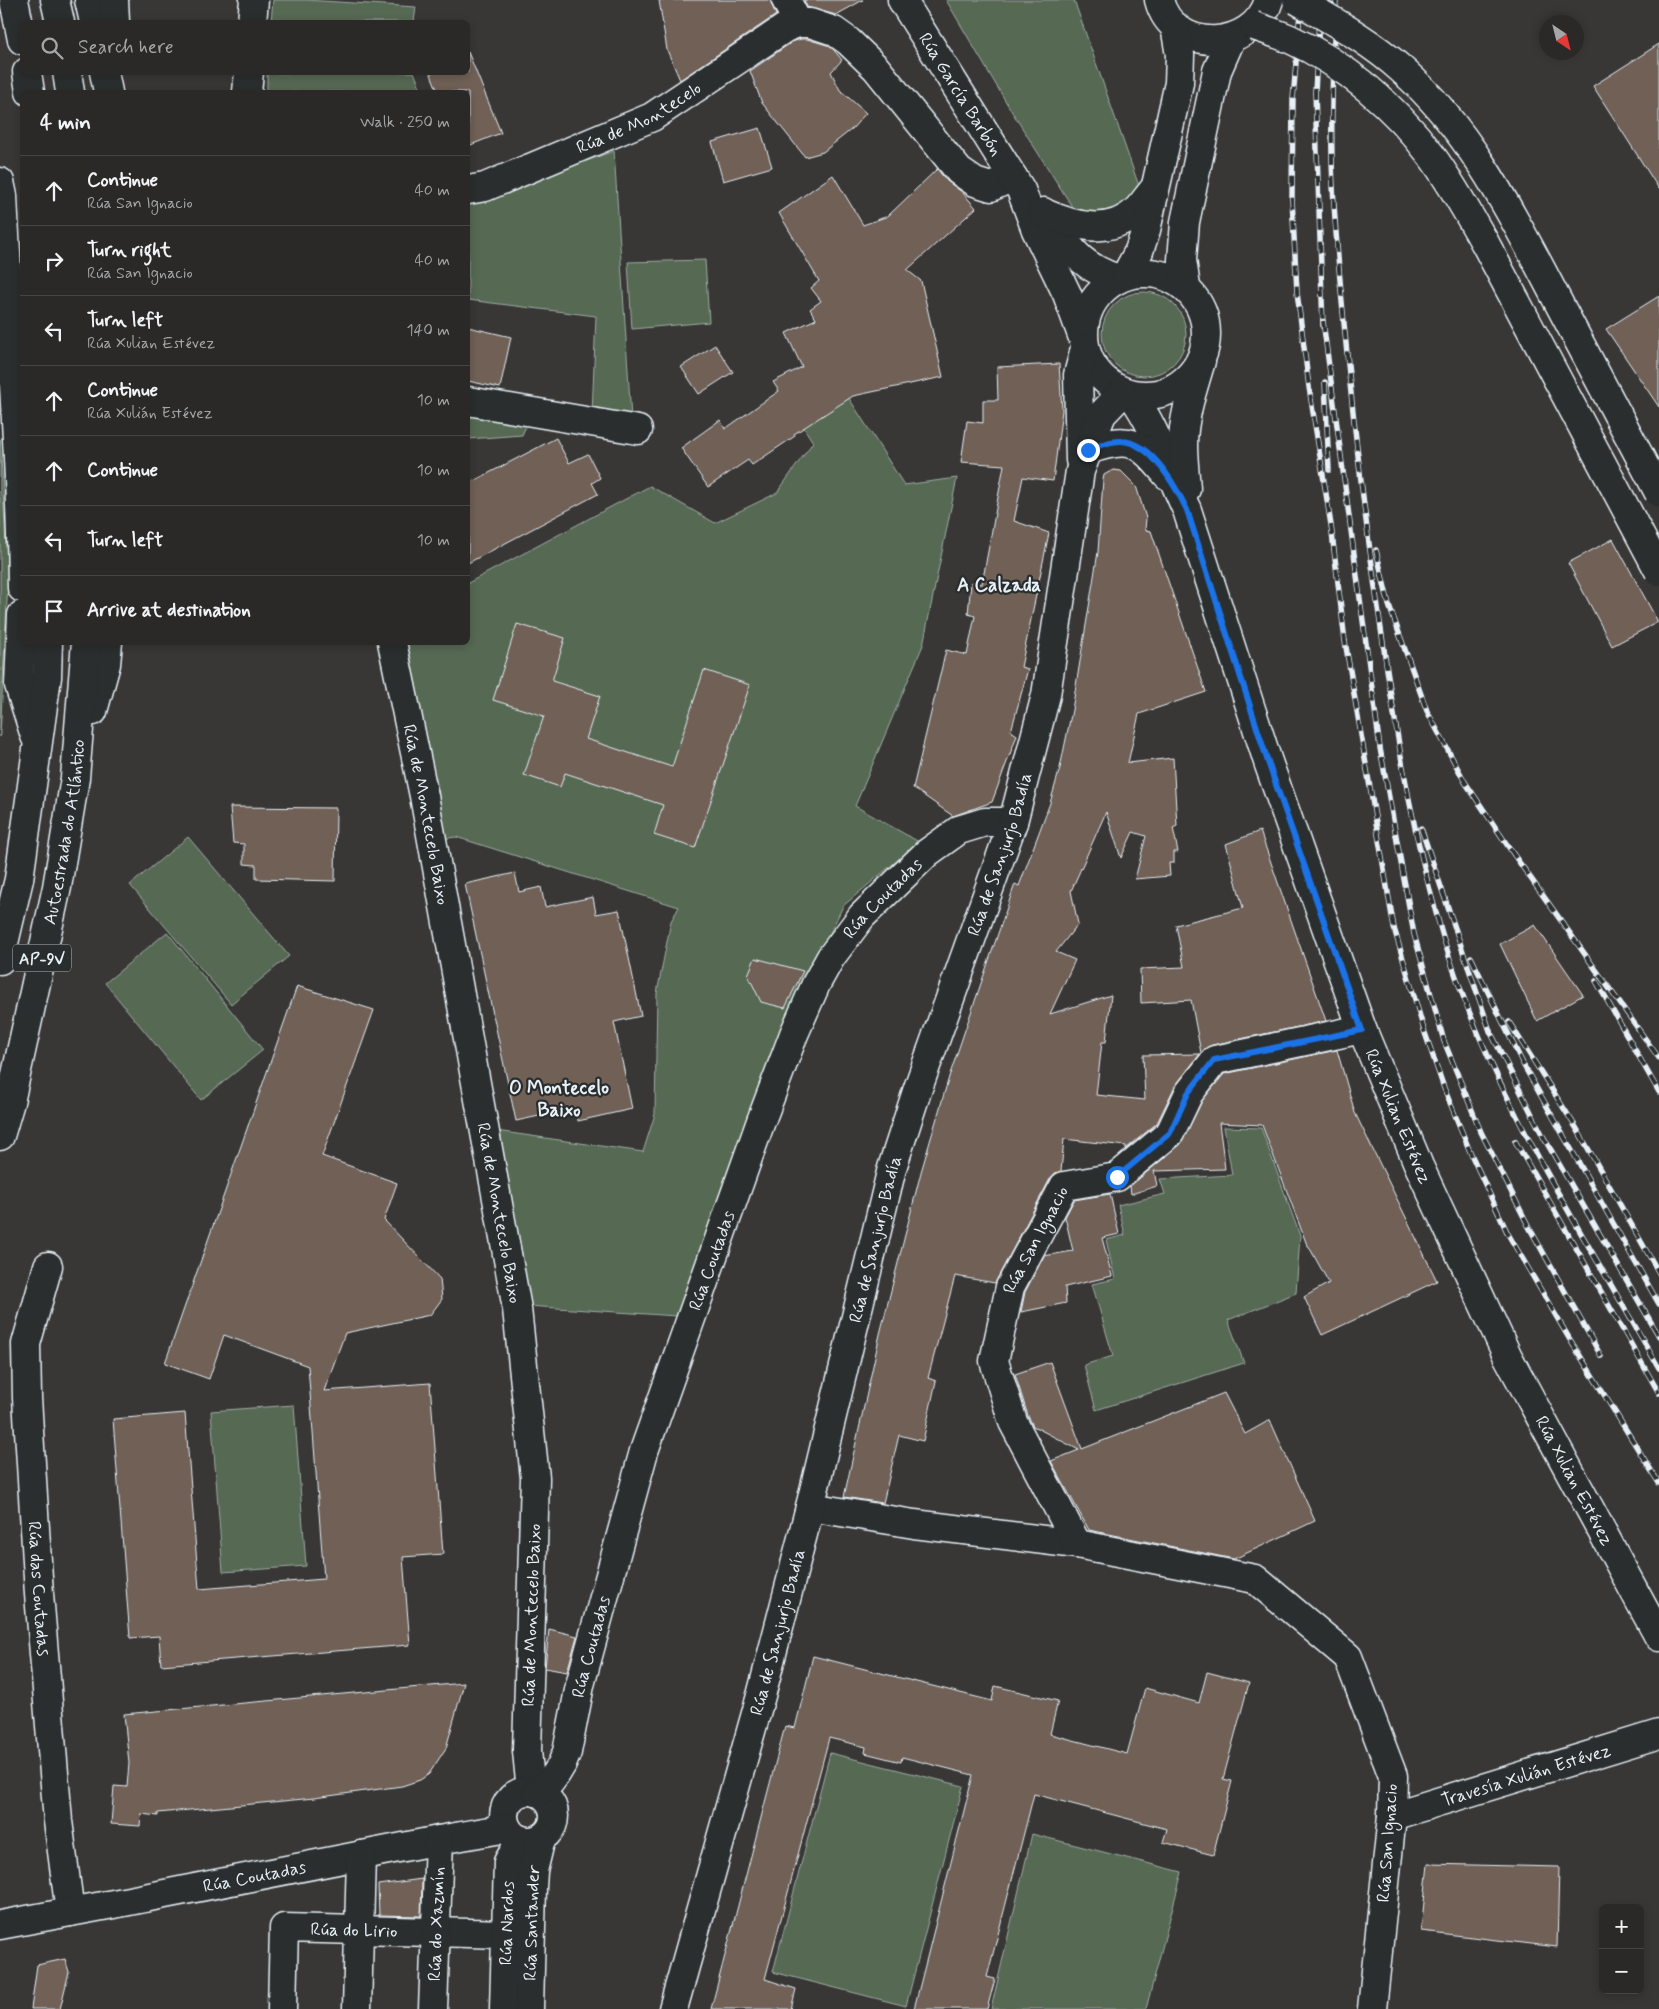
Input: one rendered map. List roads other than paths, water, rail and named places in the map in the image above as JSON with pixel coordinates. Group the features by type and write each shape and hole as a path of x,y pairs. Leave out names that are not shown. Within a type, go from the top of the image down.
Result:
{"main road":[{"path":"14,0 20,30"},
{"path":"54,0 59,20"},
{"path":"89,0 94,20"},
{"path":"114,0 115,20"},
{"path":"252,20 254,0"},
{"name":"Rúa García Barbón","path":"902,0 1017,184 1036,230 1064,287 1084,344"},
{"path":"1159,0 1166,16 1175,26 1187,35 1201,40 1217,41 1243,32 1290,39 1339,68 1364,86 1408,126 1460,198 1659,571"},
{"path":"1186,287 1182,260 1185,222 1217,71 1243,32 1262,16 1270,0"},
{"path":"1297,0 1358,36 1401,68 1447,118 1483,168 1516,221 1659,493"},
{"name":"Rúa de Montecelo","path":"470,190 485,187 652,117 785,28 792,12 810,24 834,32 865,56 959,171 974,182 991,187 1017,184"},
{"path":"1175,26 1180,55 1178,83 1146,230 1139,251 1122,277 1099,294 1090,308 1084,327 1084,344 1092,366 1105,382 1127,393 1145,412 1154,429 1174,483 1187,510"},
{"path":"27,75 30,90"},
{"path":"68,75 70,90"},
{"path":"105,75 108,90"},
{"path":"116,75 116,90"},
{"path":"248,90 249,75"},
{"path":"0,182 3,196 20,487"},
{"name":"Rúa García Barbón","path":"1017,184 1044,214 1066,245 1083,261 1100,273 1122,277"},
{"path":"1044,214 1087,227 1107,226 1123,220 1136,211 1155,188"},
{"path":"1122,277 1147,272 1167,276 1186,287 1199,303 1206,322 1207,342 1191,396 1182,444 1187,510"},
{"name":"Rúa de Sanjurjo Badía","path":"1084,344 1078,375 1084,460"},
{"path":"1127,393 1153,396 1172,390 1189,378 1201,361"},
{"name":"Rúa de Sanjurjo Badía","path":"673,2009 762,1692 810,1507 892,1168 917,1091 1013,822 1046,695 1084,460 1102,414 1127,393"},
{"path":"470,401 638,430"},
{"path":"1084,460 1110,442 1122,441 1135,444 1145,451 1174,483"},
{"name":"Rúa Xulian Estévez","path":"1187,510 1268,762 1362,1030 1419,1166 1508,1357 1659,1637"},
{"path":"21,645 19,685 38,745"},
{"name":"Autoestrada do Atlántico","path":"0,960 19,879 47,677 48,645"},
{"name":"Autoestrada do Atlántico","path":"0,1136 10,1102 57,887 75,778 86,645"},
{"name":"AP-9V","path":"75,778 106,664 108,645"},
{"name":"Rúa de Montecelo Baixo","path":"393,645 424,796 518,1309 535,1478 528,1751 534,1791"},
{"name":"Rúa Coutadas","path":"534,1791 550,1782 562,1764 567,1752 580,1686 644,1451 761,1120 794,1034 816,984 831,956 862,916 927,854 959,830 986,822 1013,822"},
{"name":"Rúa San Ignacio","path":"1077,1544 1013,1422 994,1361 1010,1287 1064,1186 1117,1177 1170,1133 1188,1093 1214,1060 1362,1030"},
{"name":"Rúa das Coutadas","path":"48,1266 26,1344 27,1398 57,1811 70,1912"},
{"name":"Rúa San Ignacio","path":"810,1507 914,1524 1077,1544 1255,1579 1348,1657 1394,1776 1392,1816 1372,2009"},
{"name":"Travesía Xulián Estévez","path":"1392,1816 1659,1734"},
{"path":"523,1791 534,1791 545,1796 551,1802 555,1813 554,1822 548,1833 523,1835 504,1819 504,1810 508,1802 515,1795 523,1791"},
{"name":"Rúa Coutadas","path":"0,1925 439,1840 523,1835"},
{"name":"Rúa Nardos","path":"504,2009 508,1862 523,1835"},
{"name":"Rúa Santander","path":"523,1835 533,1871 529,2009"},
{"name":"Rúa do Xazmín","path":"433,2009 439,1840"},
{"path":"357,2009 361,1855"},
{"name":"Rúa do Lirio","path":"282,2009 284,1928 506,1934"}],"railway":[{"path":"1301,0 1293,100 1292,199 1297,292 1309,387 1331,525 1345,641 1394,928 1424,1030 1444,1088 1471,1154 1508,1234 1569,1338 1659,1483"},
{"path":"1320,0 1315,92 1323,327"},
{"path":"1336,0 1332,99 1333,179 1336,241 1347,355 1365,516 1395,724 1424,866 1450,959 1492,1066 1544,1168 1659,1368"},
{"path":"1323,321 1380,748 1414,934 1444,1041 1481,1132 1529,1227 1601,1356"},
{"path":"1325,382 1329,470"},
{"path":"1376,550 1389,605 1427,711 1465,782 1514,855 1659,1058"},
{"path":"1421,828 1490,1031 1544,1138 1659,1336"},
{"path":"1471,957 1524,1066 1659,1304"},
{"path":"1596,981 1659,1092"},
{"path":"1509,1022 1577,1129 1659,1273"},
{"path":"1515,1141 1659,1393"}],"district":[{"name":"A Calzada","path":"999,584"},
{"name":"O Montecelo Baixo","path":"559,1098"}]}
